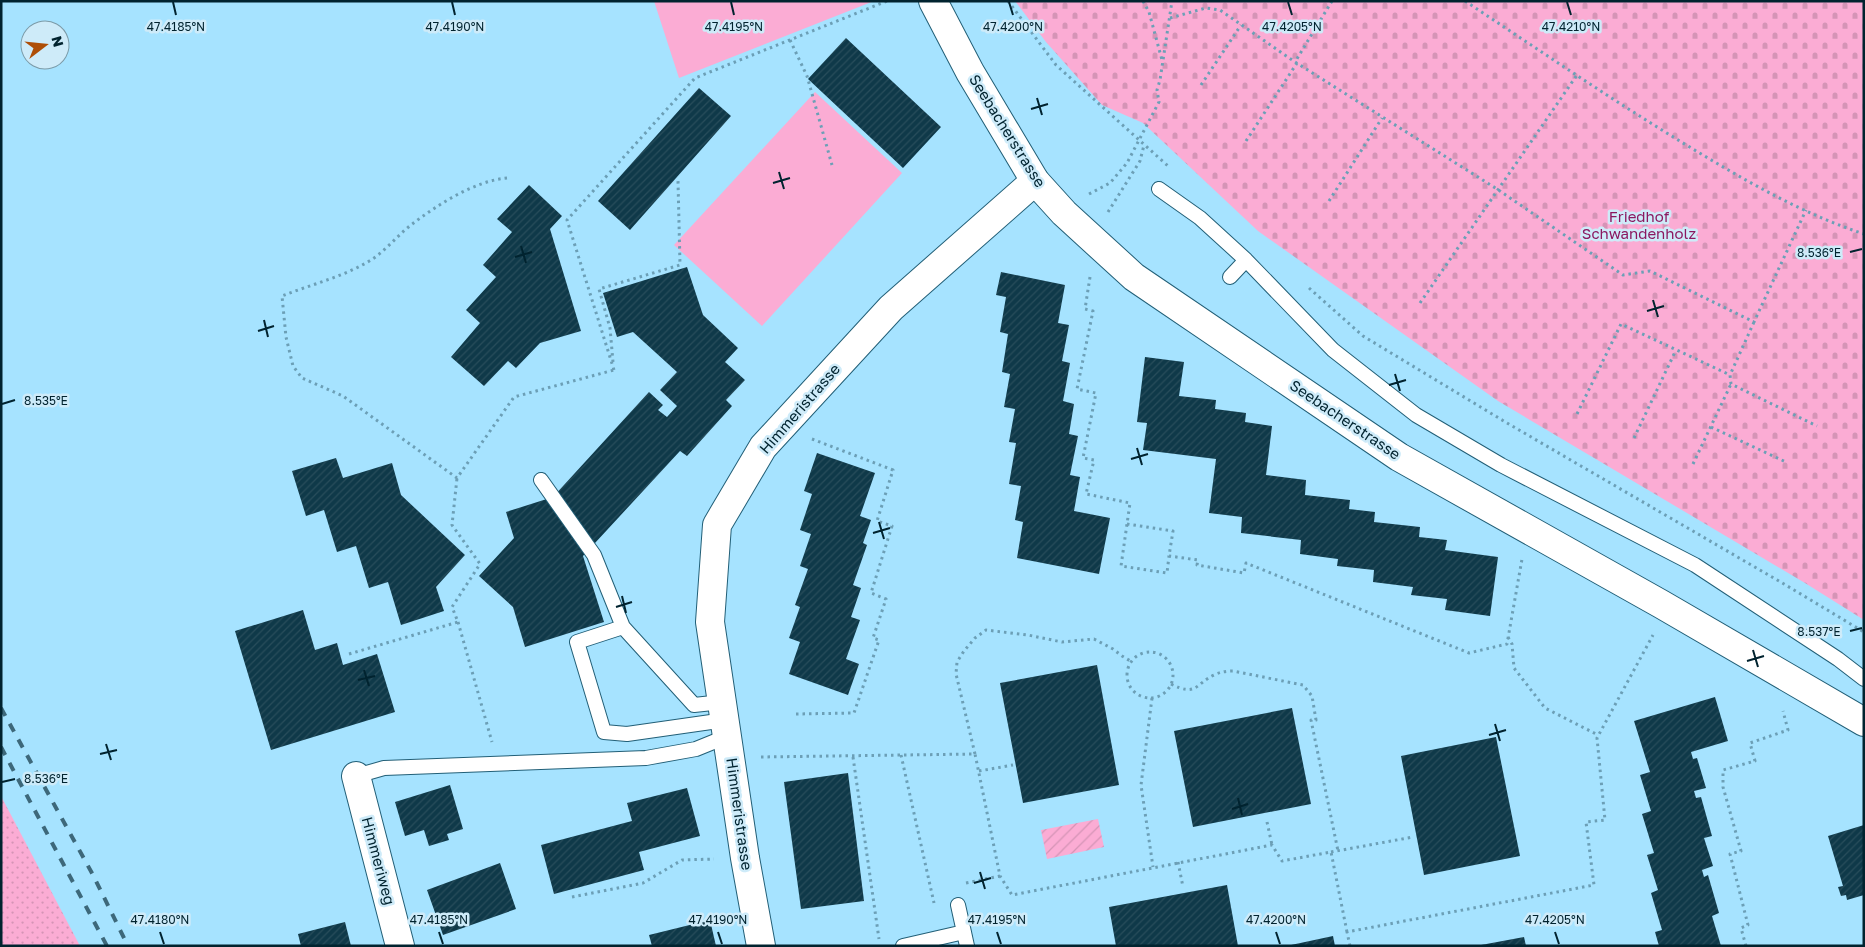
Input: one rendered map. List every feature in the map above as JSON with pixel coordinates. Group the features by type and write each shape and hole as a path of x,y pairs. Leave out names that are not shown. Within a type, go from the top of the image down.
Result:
{"street":[{"name":"Seebacherstrasse","path":"933,1 970,72 1035,181 1064,213 1134,277 1399,457 1661,604 1864,722"},
{"name":"Himmeristrasse","path":"761,946 745,858 710,622 717,525 763,447 891,308 1035,181"},
{"name":"Himmeriweg","path":"356,776 400,946"}],"lane":[{"path":"1159,189 1200,218 1246,260 1333,350 1416,415 1501,465 1695,564 1838,659 1864,679"},
{"path":"1230,277 1246,260"},
{"path":"541,480 594,556 623,627 694,705 725,719"},
{"path":"623,627 577,642 604,732 627,734 725,719"},
{"path":"356,776 384,768 646,758 696,749 725,719"},
{"path":"958,904 967,946"},
{"path":"903,946 964,932"}],"path":[{"path":"614,370 568,220 695,78 887,1"},
{"path":"1008,1 1056,65 1171,168"},
{"path":"1143,1 1149,12 1162,60"},
{"path":"1088,194 1110,183 1127,163 1159,102 1157,90 1172,1"},
{"path":"1246,142 1332,1"},
{"path":"1465,1 1654,126 1756,187 1864,234"},
{"path":"1170,18 1206,8 1220,10 1382,118 1497,189 1623,275 1650,272 1754,322"},
{"path":"1201,86 1242,25"},
{"path":"790,40 807,76 832,165"},
{"path":"1420,303 1576,75"},
{"path":"1329,200 1382,118"},
{"path":"1096,243 1104,217 1140,161 1144,145"},
{"path":"457,478 343,396 302,378 293,366 288,344 282,296 348,271 374,257 411,225 444,201 493,179 507,178"},
{"path":"614,370 610,328 599,289 680,265 678,181"},
{"path":"1693,464 1731,384 1730,375 1806,210"},
{"path":"1091,272 1084,309 1093,311 1077,390 1096,394 1083,458 1094,460 1086,494 1130,503 1127,524 1121,566 1167,573 1173,531 1127,524"},
{"path":"1303,283 1363,336 1507,423 1864,632"},
{"path":"1577,414 1621,324 1730,375"},
{"path":"1634,438 1676,350"},
{"path":"498,763 458,622 452,607 480,564 452,525 457,478 514,397 614,370"},
{"path":"1731,384 1817,426"},
{"path":"1711,427 1786,462"},
{"path":"796,714 854,713 879,640 873,638 886,599 871,593 892,526 877,521 894,470 807,437"},
{"path":"1170,556 1198,560 1197,565 1244,573 1246,563 1469,653 1507,644 1523,555"},
{"path":"349,654 458,622"},
{"path":"1348,932 1594,885 1586,822 1605,820 1597,738 1657,628"},
{"path":"1132,662 1094,639 1062,642 1028,635 986,630 975,638 957,662 956,674 979,771 1000,876 1012,895 1272,845"},
{"path":"1508,636 1512,644 1514,668 1546,708 1598,735"},
{"path":"1149,652 1159,654 1168,660 1173,669 1171,684 1169,689 1161,696 1152,698 1142,697 1133,691 1128,682 1128,671 1132,662 1139,655 1149,652"},
{"path":"1171,684 1189,690 1198,688 1214,675 1233,671 1303,685 1312,696 1316,720 1311,720 1338,851"},
{"path":"1152,698 1141,785 1153,867"},
{"path":"1746,946 1741,928 1748,925 1730,854 1742,851 1723,787 1723,770 1755,761 1750,742 1788,730 1783,710 1785,706"},
{"path":"755,757 975,754"},
{"path":"900,755 931,890"},
{"path":"853,757 878,932"},
{"path":"979,771 1013,765"},
{"path":"1267,822 1272,845 1282,861 1413,837"},
{"path":"1331,852 1350,946"},
{"path":"572,897 643,883 682,860 716,859"},
{"path":"1178,862 1183,887"}],"green space":[{"path":"654,1 874,1 679,78"},
{"name":"Friedhof Schwandenholz","path":"1015,1 1864,1 1864,620 1498,401 1258,231 1143,123 1102,105 1046,42"},
{"path":"815,92 902,173 762,326 674,245"},
{"path":"1,796 80,946 1,946"},
{"path":"1098,819 1104,847 1047,859 1041,830"}],"building":[{"path":"846,38 941,127 903,168 808,79"},
{"path":"699,88 731,116 630,230 598,201"},
{"path":"529,185 562,216 550,229 581,331 540,343 516,368 508,361 484,386 451,357 480,323 466,310 496,277 483,265 512,232 497,219"},
{"path":"687,267 703,315 738,348 725,362 745,380 726,400 732,406 687,456 680,451 583,556 604,622 525,647 513,607 479,576 514,538 506,512 553,497 649,392 663,405 658,410 667,417 677,406 660,390 677,372 633,332 617,337 603,293"},
{"path":"1001,272 1065,285 1058,323 1069,325 1062,361 1070,363 1063,401 1074,404 1069,434 1078,436 1070,475 1080,477 1074,511 1110,518 1099,574 1017,558 1023,522 1015,520 1021,486 1009,484 1016,443 1009,442 1015,409 1004,407 1010,374 1002,372 1008,334 1000,332 1006,297 996,295"},
{"path":"1145,357 1184,362 1179,396 1216,400 1215,409 1246,413 1245,422 1272,426 1266,475 1306,480 1305,495 1350,500 1349,509 1375,512 1374,522 1420,527 1419,537 1447,540 1445,550 1498,557 1490,616 1445,610 1447,599 1411,595 1413,587 1373,582 1374,570 1337,566 1338,559 1300,554 1301,540 1241,533 1242,517 1209,513 1216,459 1143,450 1147,423 1137,422"},
{"path":"817,453 875,473 860,516 871,520 863,543 867,545 853,585 861,588 851,617 860,620 846,659 859,664 848,695 789,674 800,642 789,638 800,607 795,605 808,569 800,566 811,534 800,530 812,494 804,491"},
{"path":"336,458 343,478 392,463 401,495 465,555 436,587 444,611 401,625 388,582 369,588 356,546 337,552 324,510 306,516 292,471"},
{"path":"303,610 315,650 337,643 343,665 377,654 395,712 271,750 235,631"},
{"path":"1097,665 1119,785 1023,803 1000,683"},
{"path":"1715,697 1728,741 1691,752 1693,759 1697,758 1706,788 1694,791 1696,798 1701,797 1712,836 1704,838 1713,866 1702,870 1704,877 1708,875 1719,913 1712,916 1721,946 1659,946 1655,932 1662,930 1651,893 1658,890 1647,855 1654,853 1642,814 1651,811 1640,775 1650,772 1634,721"},
{"path":"1292,708 1311,804 1193,827 1174,731"},
{"path":"1496,737 1520,856 1424,875 1401,756"},
{"path":"848,773 864,901 801,909 784,782"},
{"path":"450,785 463,829 447,834 449,840 429,846 424,830 405,836 395,802"},
{"path":"687,788 700,836 639,852 644,870 554,894 541,845 632,821 627,803"},
{"path":"1864,825 1864,895 1847,900 1846,895 1841,896 1838,887 1843,886 1828,836"},
{"path":"500,863 516,909 443,935 427,890"},
{"path":"1227,885 1238,946 1116,946 1109,907"},
{"path":"710,920 716,946 652,946 649,935"},
{"path":"345,922 351,946 301,946 298,934"},
{"path":"1333,936 1335,946 1291,946 1291,945"},
{"path":"1524,937 1526,946 1481,946 1481,945"}],"railway":[{"path":"1,708 93,875 128,946"},
{"path":"1,747 107,946"}]}
